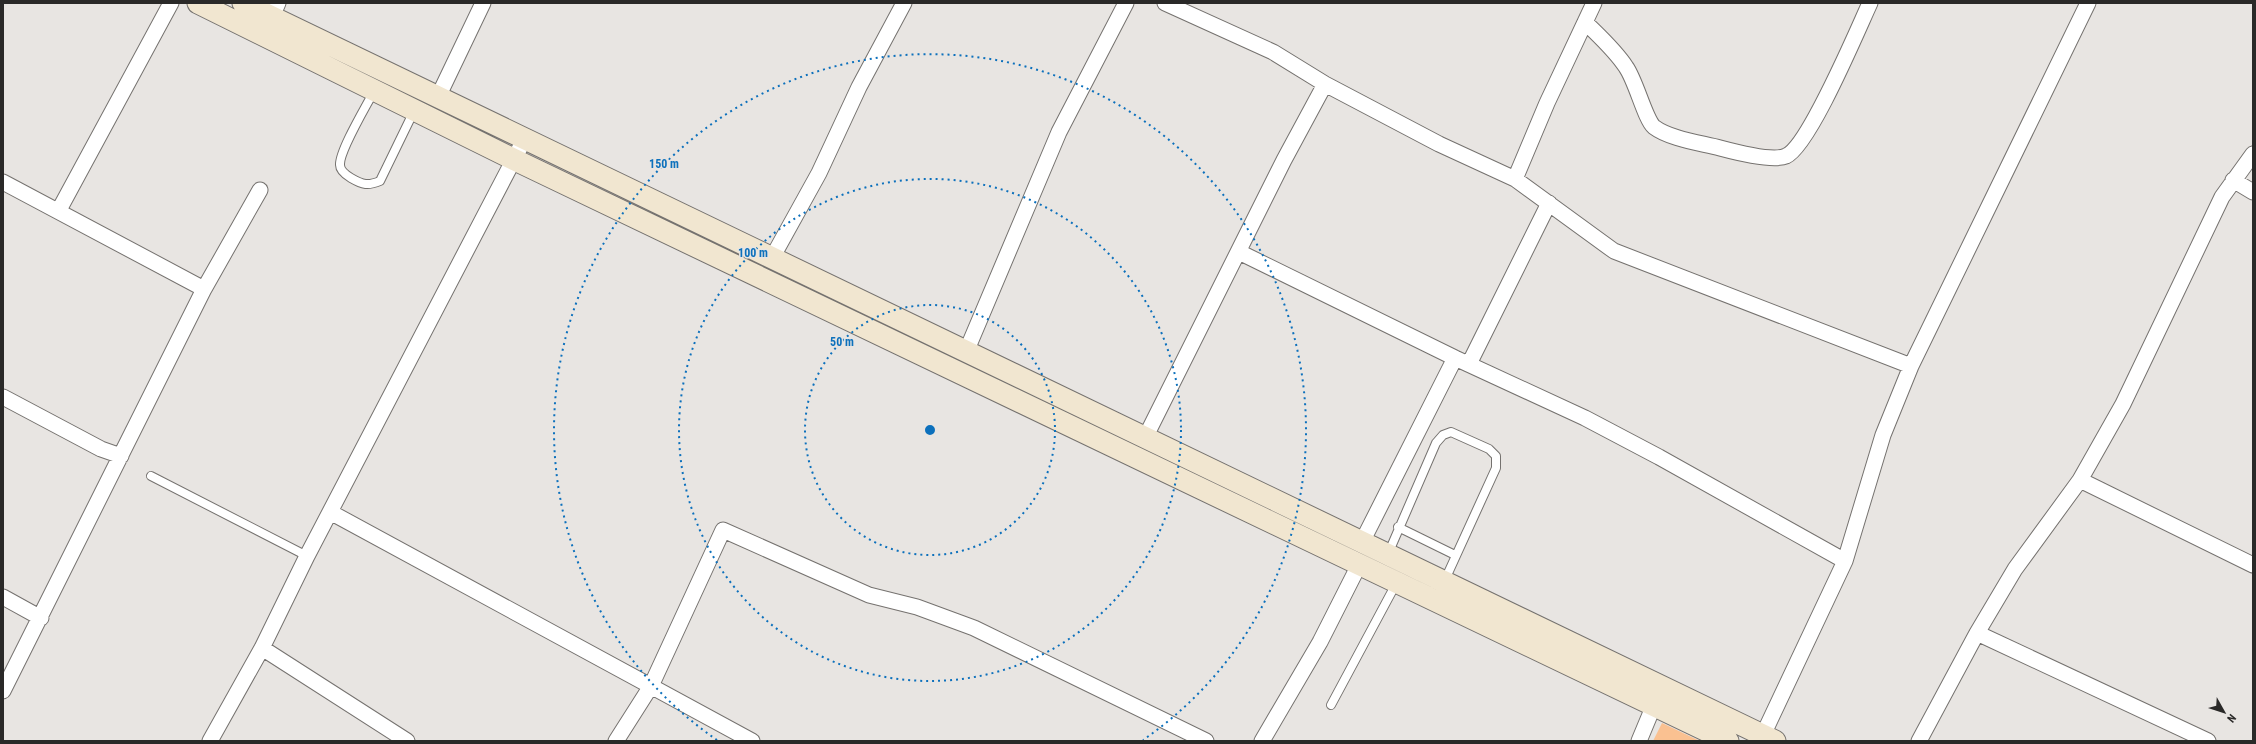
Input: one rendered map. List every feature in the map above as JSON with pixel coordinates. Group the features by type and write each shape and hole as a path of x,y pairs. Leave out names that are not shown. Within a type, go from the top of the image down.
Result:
{"street":[{"path":"59,210 171,3"},
{"path":"198,3 513,159 1398,581 1728,741"},
{"path":"243,3 275,10 438,97 1769,738 1845,561 1883,435 1911,366 2088,3"},
{"path":"438,97 483,3"},
{"path":"772,258 819,173 860,87 904,3"},
{"path":"966,352 1059,132 1126,3"},
{"path":"1165,3 1273,52 1325,84 1439,144 1515,179 1614,251 1911,366"},
{"path":"1585,22 1612,49 1626,67 1638,88 1646,116 1654,126 1679,138 1725,149 1766,157 1785,157 1794,150 1826,99 1870,3"},
{"path":"1515,179 1547,103 1593,4"},
{"path":"1145,438 1284,160 1325,84"},
{"path":"210,741 262,648 307,556 525,138"},
{"path":"1919,741 1977,632 2015,569 2080,480 2122,404 2212,217 2233,180 2253,154"},
{"path":"2233,180 2253,192"},
{"path":"3,182 59,210 204,289"},
{"path":"3,691 41,618 204,289 260,190"},
{"path":"1469,364 1549,203"},
{"path":"1239,252 1455,358 1585,418 1659,457 1845,561"},
{"path":"1362,542 1455,358"},
{"path":"3,397 96,446 121,456"},
{"path":"2080,480 2253,565"},
{"path":"330,512 752,741"},
{"path":"616,741 651,686 723,530 869,595 917,607 974,628 1206,741"},
{"path":"1262,741 1320,642 1360,563"},
{"path":"3,598 41,618"},
{"path":"1977,632 2208,741"},
{"path":"262,648 407,741"},
{"path":"1639,741 1654,705"}],"lane":[{"path":"374,91 343,152 340,165 344,174 356,181 368,185 380,181 414,111"},
{"path":"1388,554 1398,527 1436,443 1443,435 1451,432 1489,449 1496,456 1496,468 1444,582"},
{"path":"151,476 307,556"},
{"path":"1398,527 1455,555"},
{"path":"1332,705 1398,581"}],"building":[{"path":"1662,723 1700,741 1653,741"}]}
